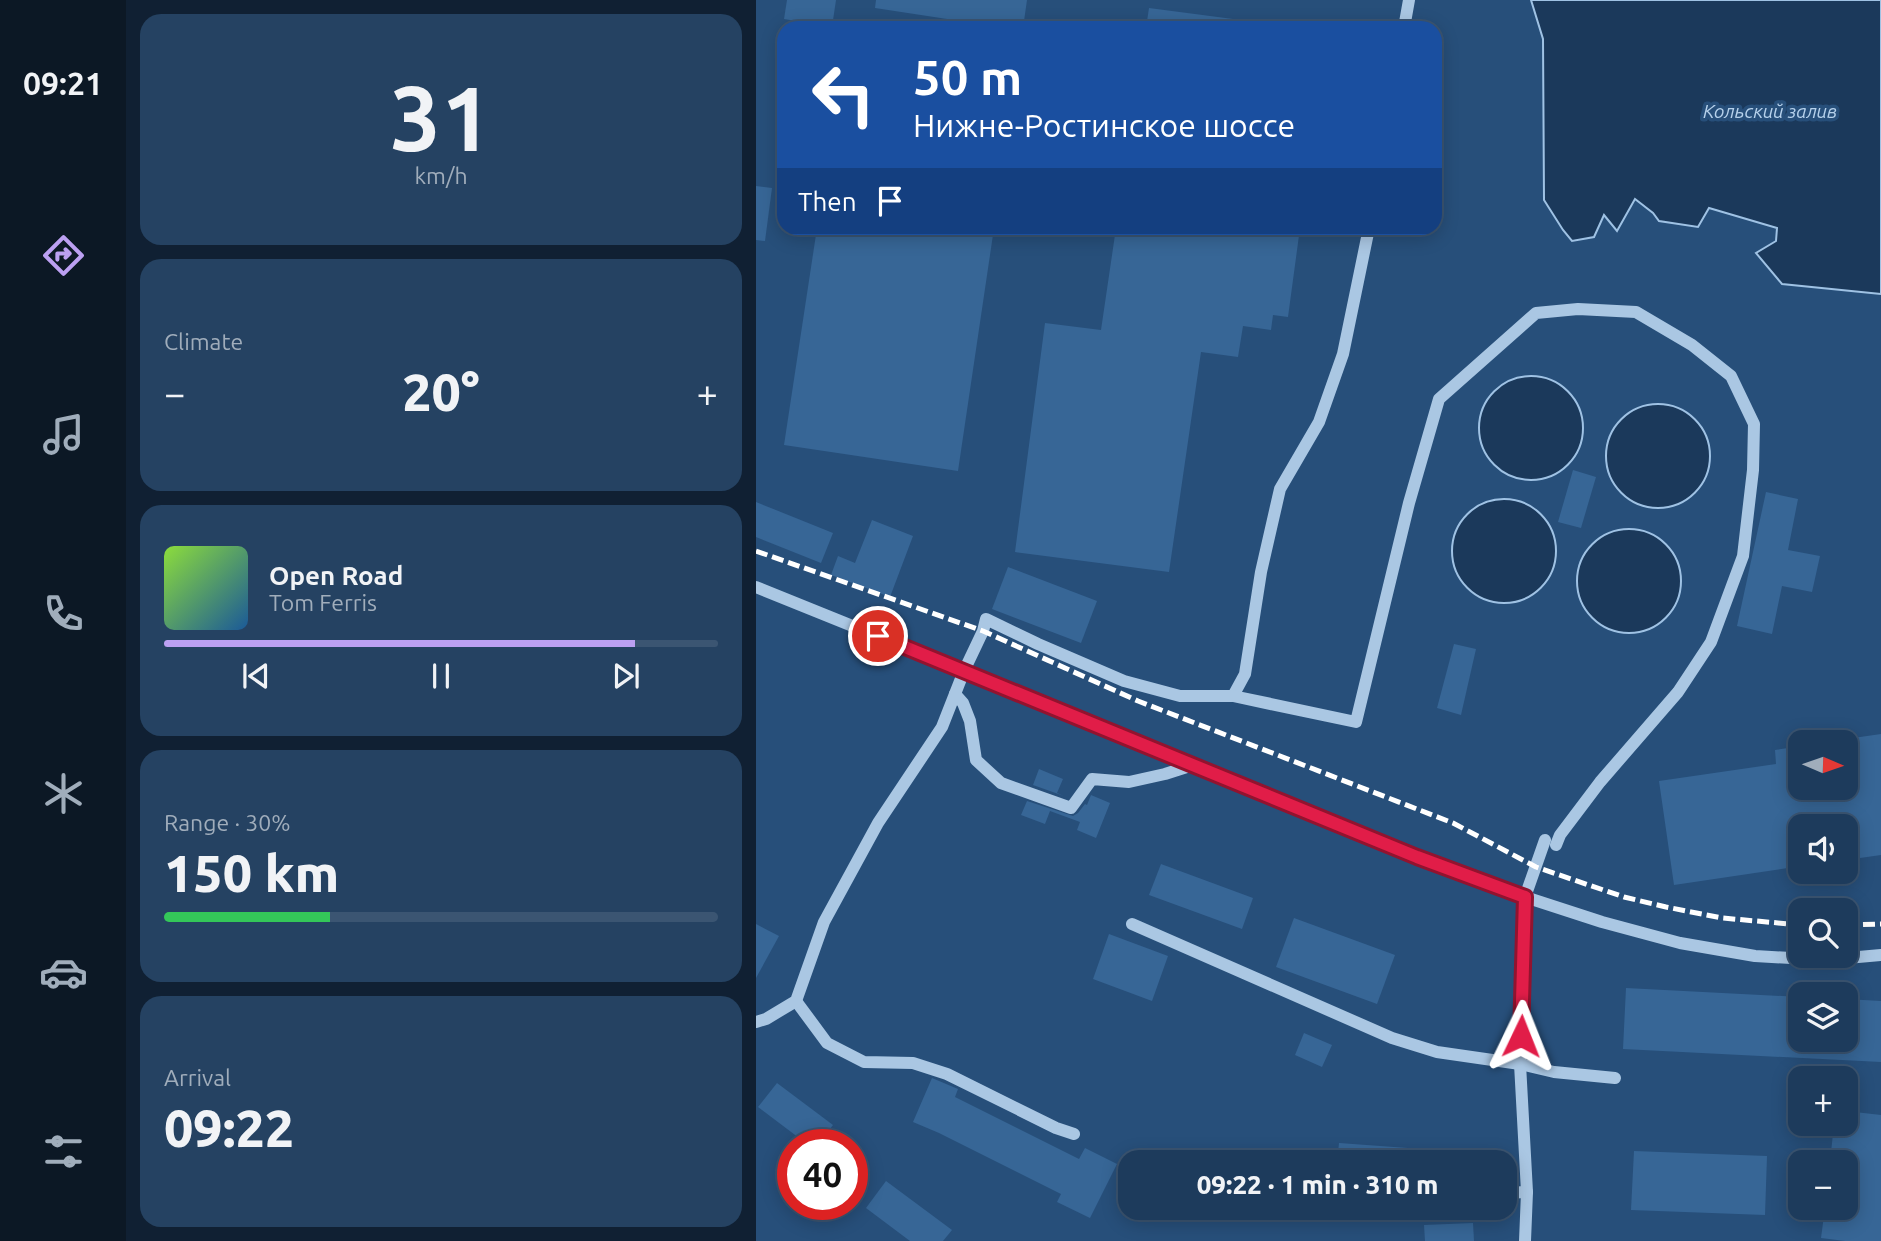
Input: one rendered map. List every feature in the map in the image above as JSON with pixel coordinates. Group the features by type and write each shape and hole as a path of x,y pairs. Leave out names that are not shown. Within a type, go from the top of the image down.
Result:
{"street":[{"path":"1405,21 1409,0"},
{"path":"1233,696 1245,674 1261,572 1280,489 1319,422 1343,354 1368,235"},
{"path":"756,1022 796,1001 824,922 878,823 942,727 986,619 1124,681 1180,696 1233,696 1356,722 1409,503 1439,399 1536,313 1578,309 1636,312 1692,345 1731,376 1754,424 1753,470 1743,556 1711,642 1678,692 1551,843 1525,897 1520,1064 1527,1192 1525,1241"},
{"path":"756,587 1417,857 1525,897 1602,922 1720,951 1787,959 1825,960 1881,955"},
{"path":"955,694 963,703 970,721 976,760 1001,783 1072,808 1092,779 1129,782 1193,765"},
{"path":"1132,924 1392,1038 1437,1052 1520,1064 1554,1072 1615,1078"},
{"path":"796,1001 827,1043 864,1062 913,1063 947,1074 1056,1128 1074,1134"},
{"path":"1517,1192 1527,1192"}],"water":[{"name":"Кольский залив","path":"1531,0 1881,0 1881,294 1782,284 1756,253 1776,241 1777,228 1709,208 1698,227 1659,221 1635,199 1617,231 1604,215 1594,237 1572,241 1544,200 1543,39"},
{"path":"1531,376 1551,380 1568,391 1579,408 1583,428 1579,448 1568,465 1551,476 1531,480 1511,476 1494,465 1483,448 1479,428 1483,408 1494,391 1511,380"},
{"path":"1658,404 1678,408 1695,419 1706,436 1710,456 1706,476 1695,493 1678,504 1658,508 1638,504 1621,493 1610,476 1606,456 1610,436 1621,419 1638,408"},
{"path":"1504,499 1524,503 1541,514 1552,531 1556,551 1552,571 1541,588 1524,599 1504,603 1484,599 1467,588 1456,571 1452,551 1456,531 1467,514 1484,503"},
{"path":"1629,529 1649,533 1666,544 1677,561 1681,581 1677,601 1666,618 1649,629 1629,633 1609,629 1592,618 1581,601 1577,581 1581,561 1592,544 1609,533"}],"building":[{"path":"787,0 836,0 833,21 784,19"},
{"path":"876,0 1027,0 1024,21 960,21 875,8"},
{"path":"1149,8 1233,19 1233,21 1147,21"},
{"path":"756,186 772,188 765,241 756,240"},
{"path":"816,235 993,235 958,471 784,445"},
{"path":"1115,235 1299,235 1288,317 1273,315 1271,330 1243,326 1238,357 1201,352 1169,572 1015,552 1045,323 1101,330"},
{"path":"1573,470 1596,477 1581,528 1558,522"},
{"path":"1766,492 1798,499 1788,550 1820,556 1812,592 1782,586 1772,634 1737,626"},
{"path":"756,502 833,533 821,563 756,537"},
{"path":"872,520 913,536 890,597 831,575 838,556 855,563"},
{"path":"1008,567 1097,601 1081,643 992,609"},
{"path":"1454,644 1476,649 1461,715 1437,708"},
{"path":"1881,734 1881,855 1858,858 1858,814 1788,814 1788,868 1674,885 1659,781 1776,764 1775,750 1788,748 1788,800 1858,800 1858,737"},
{"path":"1039,769 1063,779 1057,793 1064,796 1033,785"},
{"path":"1091,795 1110,803 1096,838 1077,830 1080,822 1050,811 1045,824 1021,815 1027,801 1073,816 1087,805"},
{"path":"1161,864 1253,898 1242,929 1149,895"},
{"path":"1294,918 1395,955 1377,1004 1276,967"},
{"path":"756,924 779,936 756,978"},
{"path":"1109,934 1168,956 1152,1001 1093,979"},
{"path":"1626,988 1788,996 1788,1052 1858,1052 1858,1000 1881,1001 1881,1062 1623,1049"},
{"path":"1304,1033 1332,1045 1322,1067 1295,1055"},
{"path":"932,1078 958,1089 955,1097 1079,1159 1085,1148 1117,1164 1090,1218 1057,1202 1061,1194 913,1122"},
{"path":"777,1083 833,1125 830,1129 787,1129 758,1107"},
{"path":"1858,1112 1881,1115 1881,1241 1821,1238 1823,1220 1858,1220 1858,1150 1831,1150 1833,1136 1858,1136"},
{"path":"1339,1143 1435,1150 1338,1150"},
{"path":"1634,1151 1767,1156 1765,1215 1631,1210"},
{"path":"886,1181 952,1230 943,1241 910,1241 868,1210 868,1205"},
{"path":"1473,1223 1474,1241 1425,1241 1424,1225"}],"railway":[{"path":"756,551 983,631 1138,701 1453,823 1536,867 1624,897 1666,907 1722,918 1788,924"},
{"path":"1858,925 1881,924"}],"route":[{"path":"878,636 1417,857 1525,897 1521,1036"}]}
